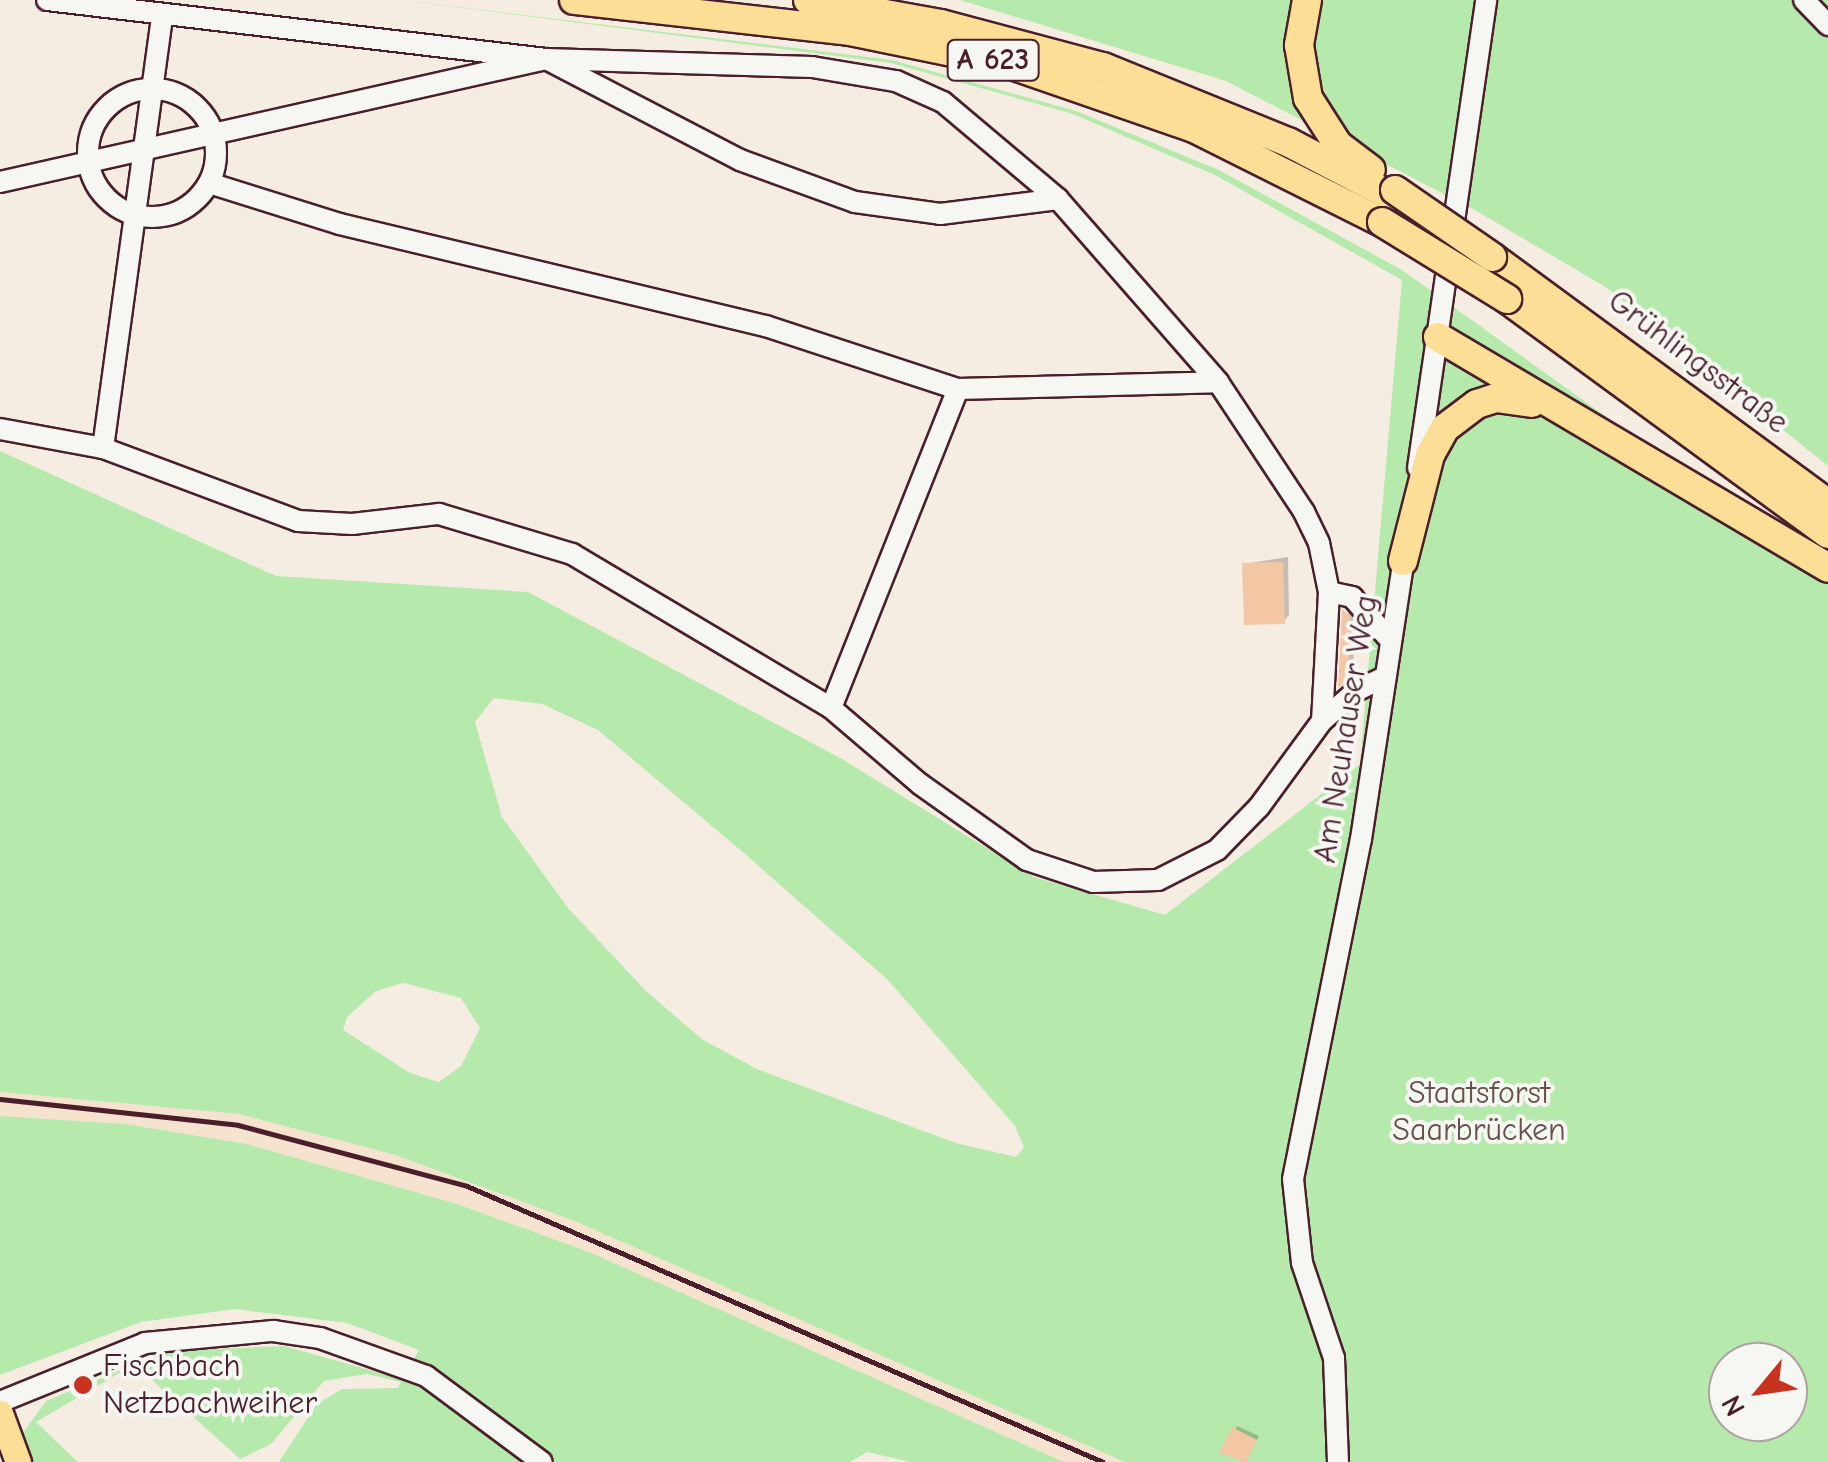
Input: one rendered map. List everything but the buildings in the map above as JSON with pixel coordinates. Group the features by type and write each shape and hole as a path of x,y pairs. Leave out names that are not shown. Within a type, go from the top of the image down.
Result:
{"highway":[{"name":"A 623","path":"574,0 850,31 1006,63 1390,202 1516,289 1828,534"},
{"name":"A 623","path":"808,0 941,24 1103,67 1271,135 1492,257 1516,289"},
{"path":"1307,0 1298,45 1308,98 1338,145 1390,202"},
{"name":"Grühlingsstraße","path":"1516,289 1828,504"},
{"path":"1438,337 1556,412 1828,568"},
{"path":"1404,561 1430,455 1445,428 1477,404 1496,398 1556,412"}],"main road":[{"path":"0,1413 18,1462"}],"street":[{"path":"47,0 162,18 546,59 812,67 896,81 944,102 1058,198 1218,382 1304,512 1319,543 1328,592 1322,721"},
{"name":"Am Neuhauser Weg","path":"1338,1462 1334,1358 1302,1263 1293,1179 1361,839 1486,0"},
{"path":"1804,0 1828,26"},
{"path":"103,448 162,18"},
{"path":"0,182 546,59 740,160 855,202 940,214 1058,198"},
{"path":"153,89 189,100 213,133 216,163 209,183 172,215 135,216 103,195 88,163 90,134 104,110 126,94 153,89"},
{"path":"209,183 340,224 766,326 958,389 1218,382"},
{"path":"831,708 958,389"},
{"path":"0,429 103,448 298,521 327,526 439,514 523,536 572,554 831,708 920,784 1027,860 1093,882 1158,880 1217,850 1259,807 1322,721 1356,690 1383,678"},
{"path":"1328,592 1352,597 1390,640"},
{"path":"0,1402 145,1342 237,1330 320,1338 426,1376 542,1462"},
{"path":"0,1413 40,1386"}],"shaded area":[{"path":"0,1092 239,1114 391,1154 572,1220 1125,1462 1064,1462 589,1252 454,1203 247,1144 125,1124 0,1116"}],"green space":[{"name":"Staatsforst Saarbrücken","path":"402,0 892,60 1076,111 1219,170 1402,270 1828,576 1828,1462 1125,1462 572,1220 392,1154 239,1114 0,1092 0,451 276,576 528,592 842,759 1034,877 1165,915 1360,764 1402,280 1215,175 1073,114 891,63","holes":["494,698 542,704 598,730 888,980 1015,1126 1024,1148 1016,1157 956,1143 759,1070 703,1040 647,992 568,908 502,817 475,722","403,983 461,998 480,1028 461,1066 439,1082 410,1073 343,1030 347,1017 376,991"]},
{"path":"960,0 1828,0 1828,466 1607,288 1480,213 1226,81"},
{"path":"0,1116 125,1124 247,1144 454,1203 589,1252 1064,1462 910,1462 867,1452 850,1462 279,1462 317,1404 342,1389 398,1388 401,1382 367,1374 324,1381 271,1444 240,1459 142,1371 128,1368 36,1422 78,1462 28,1462 20,1437 46,1401 167,1351 284,1346 402,1379 419,1350 347,1323 235,1309 141,1322 0,1375"}],"railway":[{"path":"0,1099 238,1125 467,1186 1103,1462"}],"place":[{"name":"Fischbach Netzbachweiher","path":"83,1385"}]}
